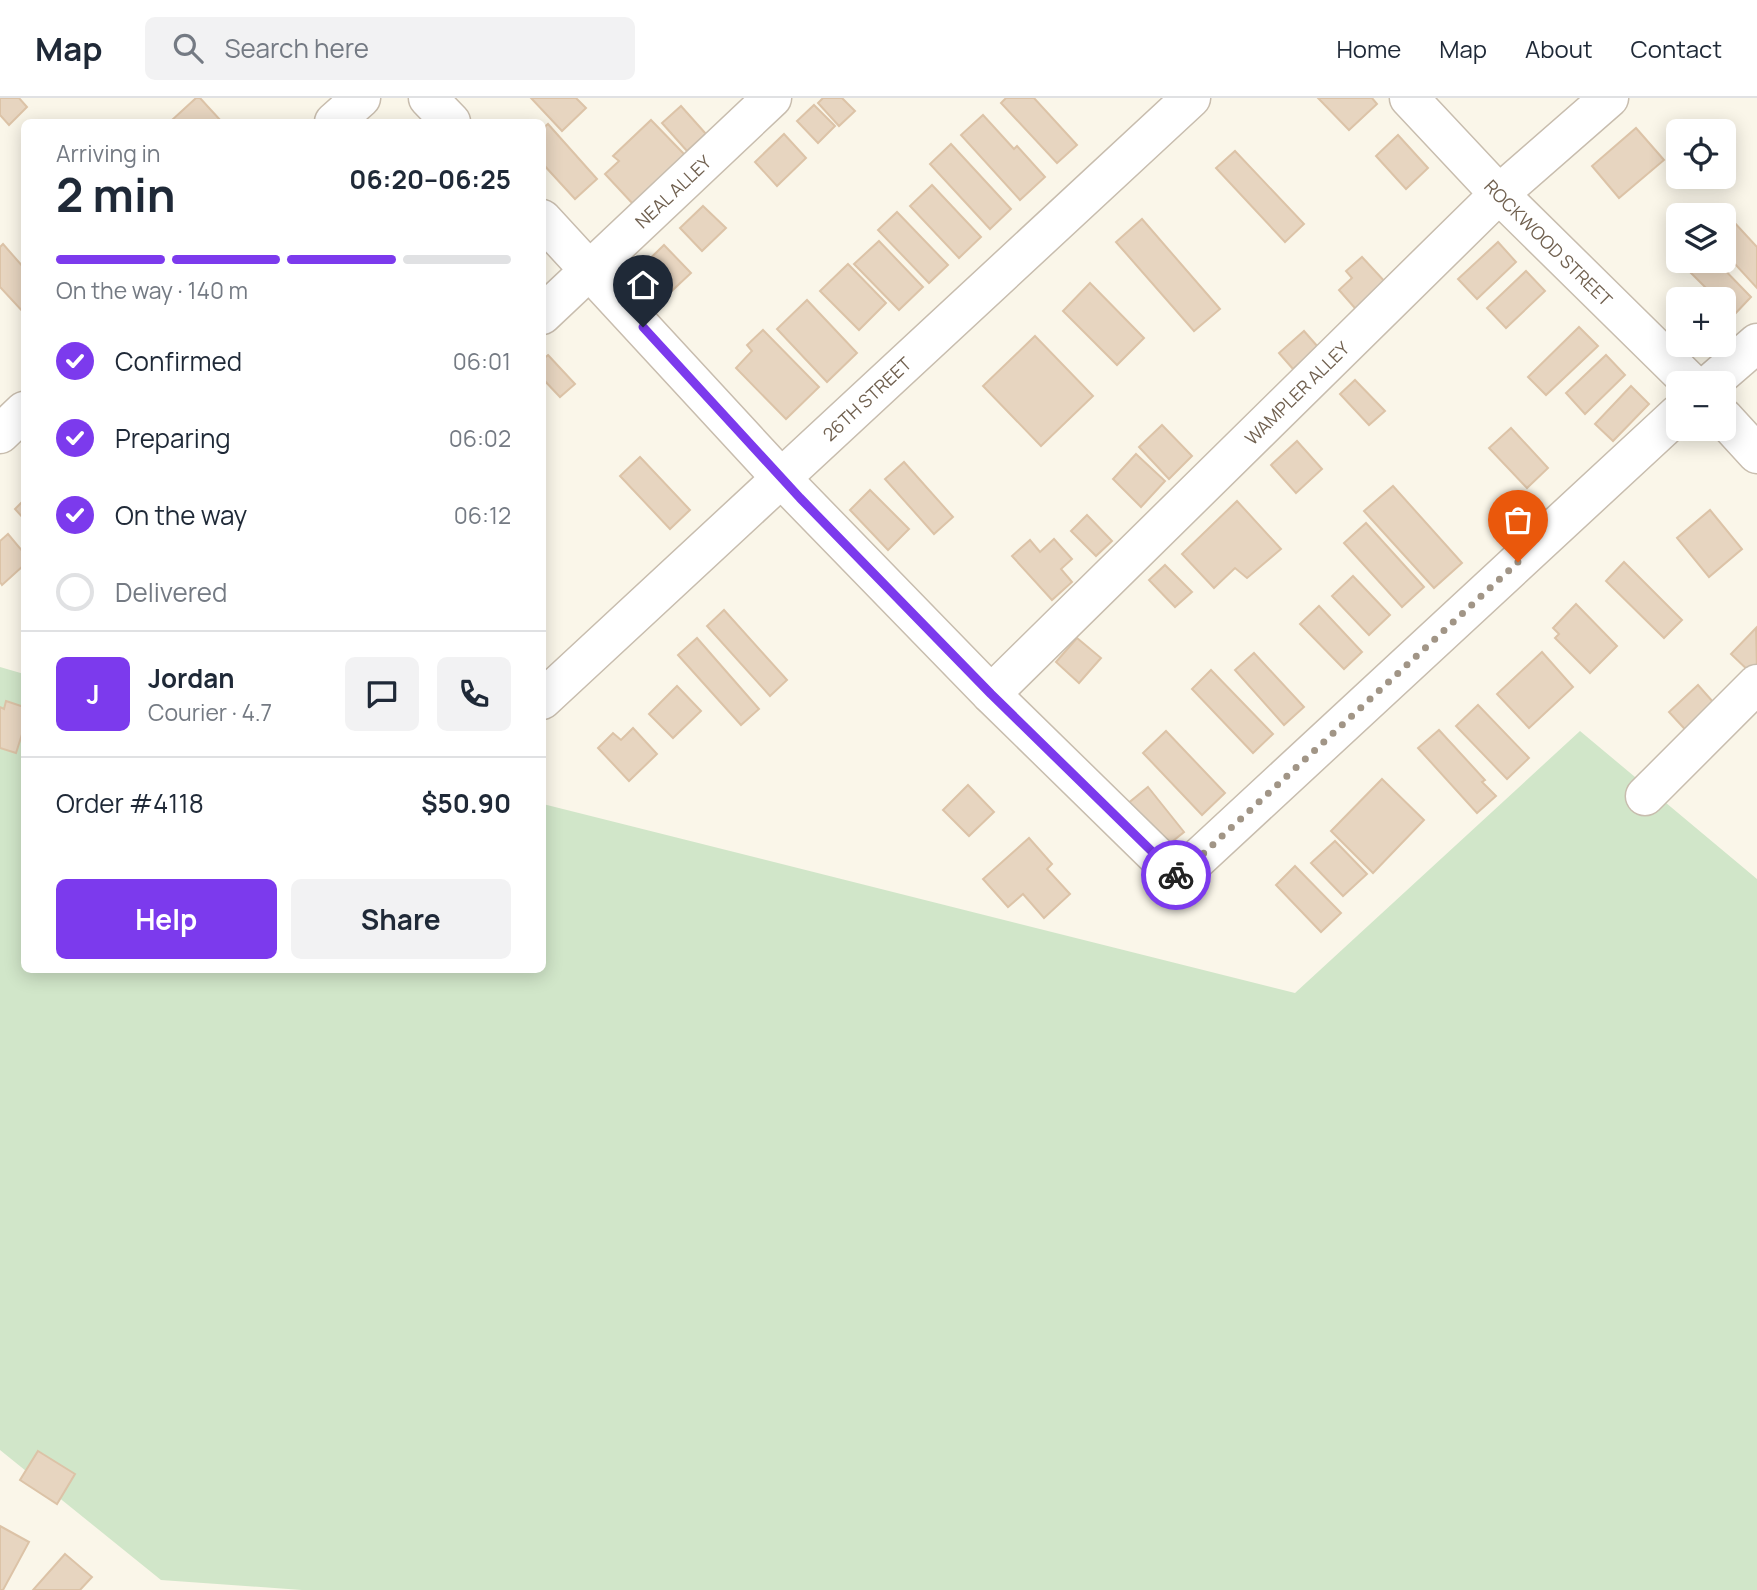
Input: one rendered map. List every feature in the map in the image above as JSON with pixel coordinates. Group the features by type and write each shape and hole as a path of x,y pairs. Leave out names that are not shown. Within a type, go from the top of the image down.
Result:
{"street":[{"path":"337,119 361,98"},
{"path":"428,98 448,119"},
{"name":"NEAL ALLEY","path":"546,311 772,98"},
{"name":"26TH STREET","path":"546,696 1191,98"},
{"name":"ROCKWOOD STREET","path":"1409,98 1499,194 1678,371"},
{"name":"WAMPLER ALLEY","path":"991,694 1499,194 1609,98"},
{"path":"546,223 782,478 991,694 1178,877 1666,425"},
{"path":"1726,371 1757,343"},
{"path":"0,434 21,414"},
{"path":"1736,431 1757,454"},
{"path":"1645,796 1757,684"}],"green space":[{"path":"0,667 21,673 21,973 546,973 546,805 1295,993 1580,731 1757,879 1757,1590 302,1590 161,1580 0,1450"}],"building":[{"path":"0,98 19,98 27,107 9,125 0,115"},
{"path":"196,98 200,98 219,119 173,119"},
{"path":"531,98 576,98 586,108 562,131"},
{"path":"823,98 842,98 855,111 839,126 818,103"},
{"path":"1006,98 1034,98 1077,145 1057,163 1001,103"},
{"path":"1318,98 1372,98 1377,104 1349,130"},
{"path":"814,105 835,126 818,143 797,121"},
{"path":"681,106 706,134 687,151 662,123"},
{"path":"983,115 1014,149 1017,146 1045,177 1020,200 961,135"},
{"path":"651,120 685,155 633,204 605,174 619,161 613,156"},
{"path":"548,124 597,179 575,199 546,167"},
{"path":"1636,128 1664,160 1619,198 1592,166"},
{"path":"784,134 806,158 777,186 755,162"},
{"path":"1398,135 1428,168 1406,189 1376,156"},
{"path":"951,144 1011,209 990,229 930,164"},
{"path":"1235,151 1304,224 1285,242 1216,168"},
{"path":"932,185 981,237 959,258 910,206"},
{"path":"703,206 726,228 702,251 680,228"},
{"path":"897,212 948,265 929,283 878,230"},
{"path":"1142,219 1220,309 1194,331 1116,242"},
{"path":"1736,224 1757,247 1757,288 1736,265"},
{"path":"879,241 923,287 899,310 854,264"},
{"path":"1498,242 1516,262 1477,299 1458,279"},
{"path":"3,244 21,265 21,310 0,287 0,247"},
{"path":"664,245 691,273 660,302 634,274"},
{"path":"1362,257 1388,285 1361,315 1339,290 1352,278 1346,271"},
{"path":"848,264 886,303 859,330 820,291"},
{"path":"1526,271 1545,291 1506,328 1487,308"},
{"path":"1691,273 1728,273 1751,297 1736,313 1736,287 1705,287"},
{"path":"1090,283 1144,338 1117,365 1063,311"},
{"path":"807,300 857,353 827,382 777,329"},
{"path":"1579,327 1598,346 1546,395 1528,377"},
{"path":"763,330 819,387 786,419 736,368 752,351 747,345"},
{"path":"1304,331 1318,347 1293,369 1279,353"},
{"path":"1035,336 1093,396 1041,446 983,386"},
{"path":"548,355 575,384 560,397 546,382"},
{"path":"1606,355 1625,375 1585,414 1566,393"},
{"path":"1355,380 1385,411 1369,425 1340,394"},
{"path":"1631,386 1649,404 1613,441 1595,424"},
{"path":"1162,425 1192,456 1169,479 1139,447"},
{"path":"1511,428 1548,468 1527,488 1489,448"},
{"path":"1297,441 1322,469 1296,493 1271,465"},
{"path":"1136,454 1165,481 1141,507 1113,479"},
{"path":"640,457 690,510 670,529 620,476"},
{"path":"904,462 953,517 934,534 885,479"},
{"path":"1393,486 1462,563 1434,588 1364,511"},
{"path":"870,490 909,529 888,550 850,510"},
{"path":"1237,501 1281,549 1247,578 1235,568 1214,588 1182,554"},
{"path":"21,503 21,516 15,509"},
{"path":"1710,510 1742,549 1709,577 1677,538"},
{"path":"1087,515 1112,541 1096,556 1071,531"},
{"path":"1366,523 1424,587 1402,607 1344,543"},
{"path":"8,534 21,549 21,568 2,585 0,582 0,541"},
{"path":"1054,539 1072,559 1061,569 1072,582 1052,600 1012,556 1030,540 1040,552"},
{"path":"1624,562 1682,620 1664,638 1606,581"},
{"path":"1165,565 1192,592 1175,607 1149,580"},
{"path":"1353,576 1390,615 1369,635 1332,596"},
{"path":"1576,604 1617,646 1590,673 1555,638 1559,634 1553,628"},
{"path":"1319,606 1362,652 1344,669 1300,624"},
{"path":"724,610 787,680 770,696 707,626"},
{"path":"1756,628 1757,671 1753,675 1731,654"},
{"path":"697,638 759,709 741,725 678,655"},
{"path":"1077,638 1101,658 1079,683 1056,662"},
{"path":"1542,652 1573,687 1529,728 1497,694"},
{"path":"1254,653 1304,707 1284,725 1235,670"},
{"path":"1211,670 1273,734 1253,753 1192,689"},
{"path":"1698,685 1721,711 1693,738 1669,712"},
{"path":"677,686 701,711 673,738 649,714"},
{"path":"6,701 21,706 21,737 16,753 0,748 0,707 4,709"},
{"path":"1478,705 1529,758 1507,779 1456,726"},
{"path":"633,728 657,754 629,781 598,748 613,733 621,740"},
{"path":"1439,730 1485,780 1482,782 1496,796 1477,813 1418,748"},
{"path":"1166,731 1225,793 1202,815 1143,753"},
{"path":"1382,779 1424,820 1373,873 1331,831"},
{"path":"968,785 994,812 969,836 943,810"},
{"path":"1148,787 1184,832 1163,849 1126,805"},
{"path":"1029,838 1052,864 1047,869 1070,894 1044,918 1023,894 1008,907 983,879"},
{"path":"1335,841 1367,874 1343,896 1311,863"},
{"path":"1295,866 1341,913 1321,932 1276,885"},
{"path":"38,1451 75,1474 57,1504 20,1480"},
{"path":"0,1526 29,1542 3,1590 0,1590"},
{"path":"65,1554 92,1577 80,1590 33,1590"}],"way so far":[{"path":"1176,875 1178,877 1518,562"}],"route":[{"path":"643,327 800,498 991,694 1176,875"}]}
